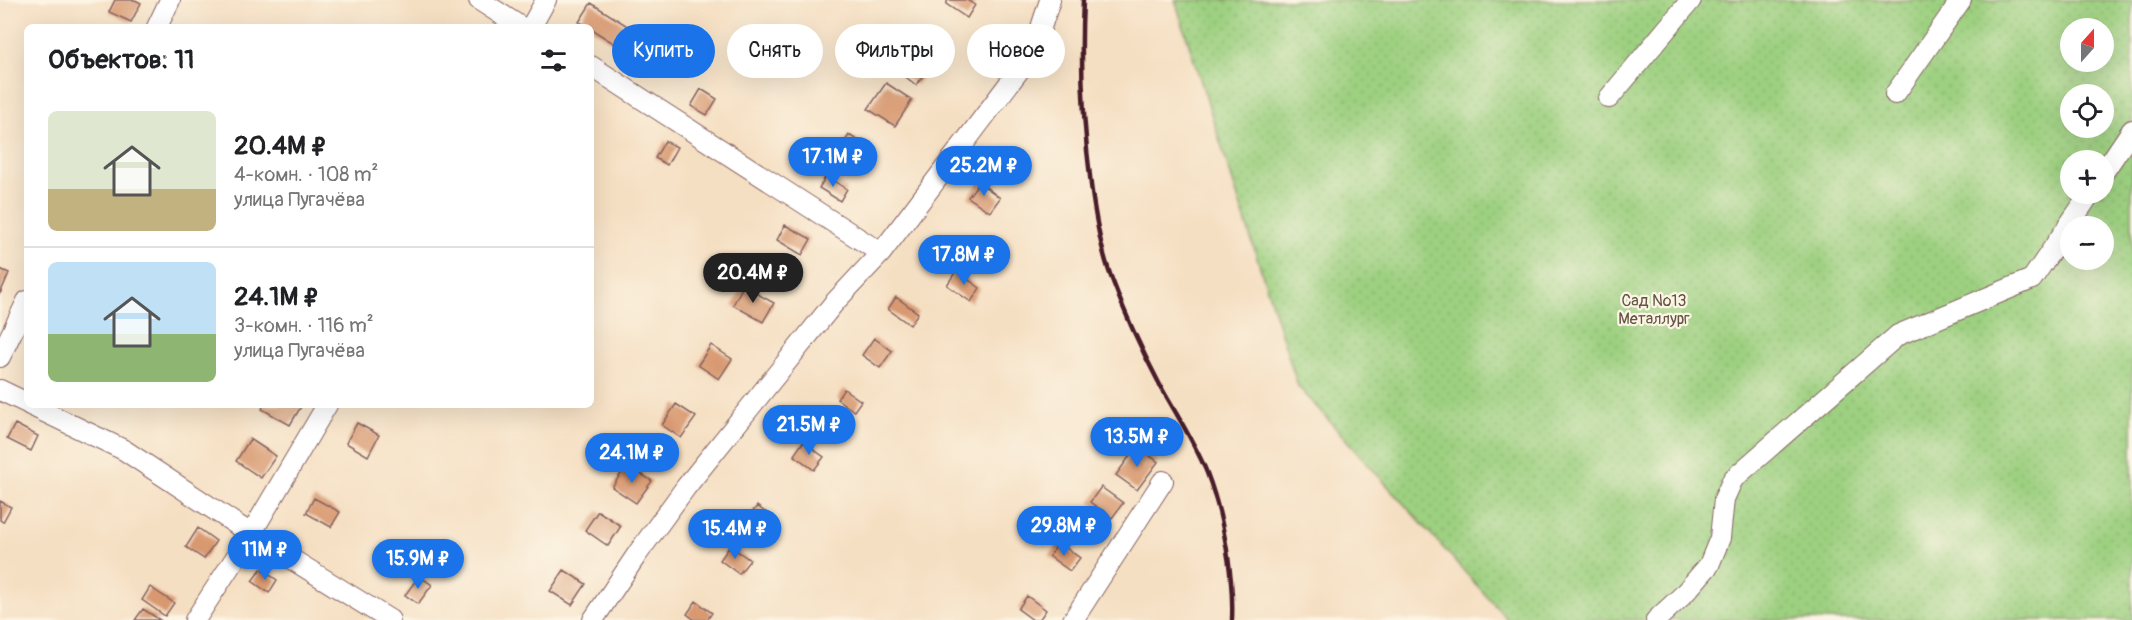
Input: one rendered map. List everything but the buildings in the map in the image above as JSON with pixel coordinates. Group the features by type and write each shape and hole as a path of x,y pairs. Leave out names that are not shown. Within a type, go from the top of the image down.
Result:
{"street":[{"path":"158,24 170,0"},
{"path":"479,0 516,24"},
{"path":"533,24 546,0"},
{"path":"593,620 686,487 834,303 881,253 1033,52 1050,0"},
{"path":"1610,98 1691,0"},
{"path":"1895,94 1961,0"},
{"path":"594,68 881,253"},
{"path":"2114,157 2132,130"},
{"path":"1656,620 1683,595 1709,565 1720,538 1724,499 1732,479 1898,335 2032,279 2083,204"},
{"path":"0,357 24,307"},
{"path":"0,390 24,402"},
{"path":"37,408 124,450 250,534 390,620"},
{"path":"195,620 250,534 325,408"},
{"path":"1073,620 1162,481"}],"green space":[{"name":"Сад №13 Металлург","path":"1175,0 2132,0 2132,620 1508,620 1298,386"}],"railway":[{"path":"1083,0 1082,70 1086,139 1096,219 1106,263 1146,358 1207,473 1222,526 1229,565 1232,620"}]}
